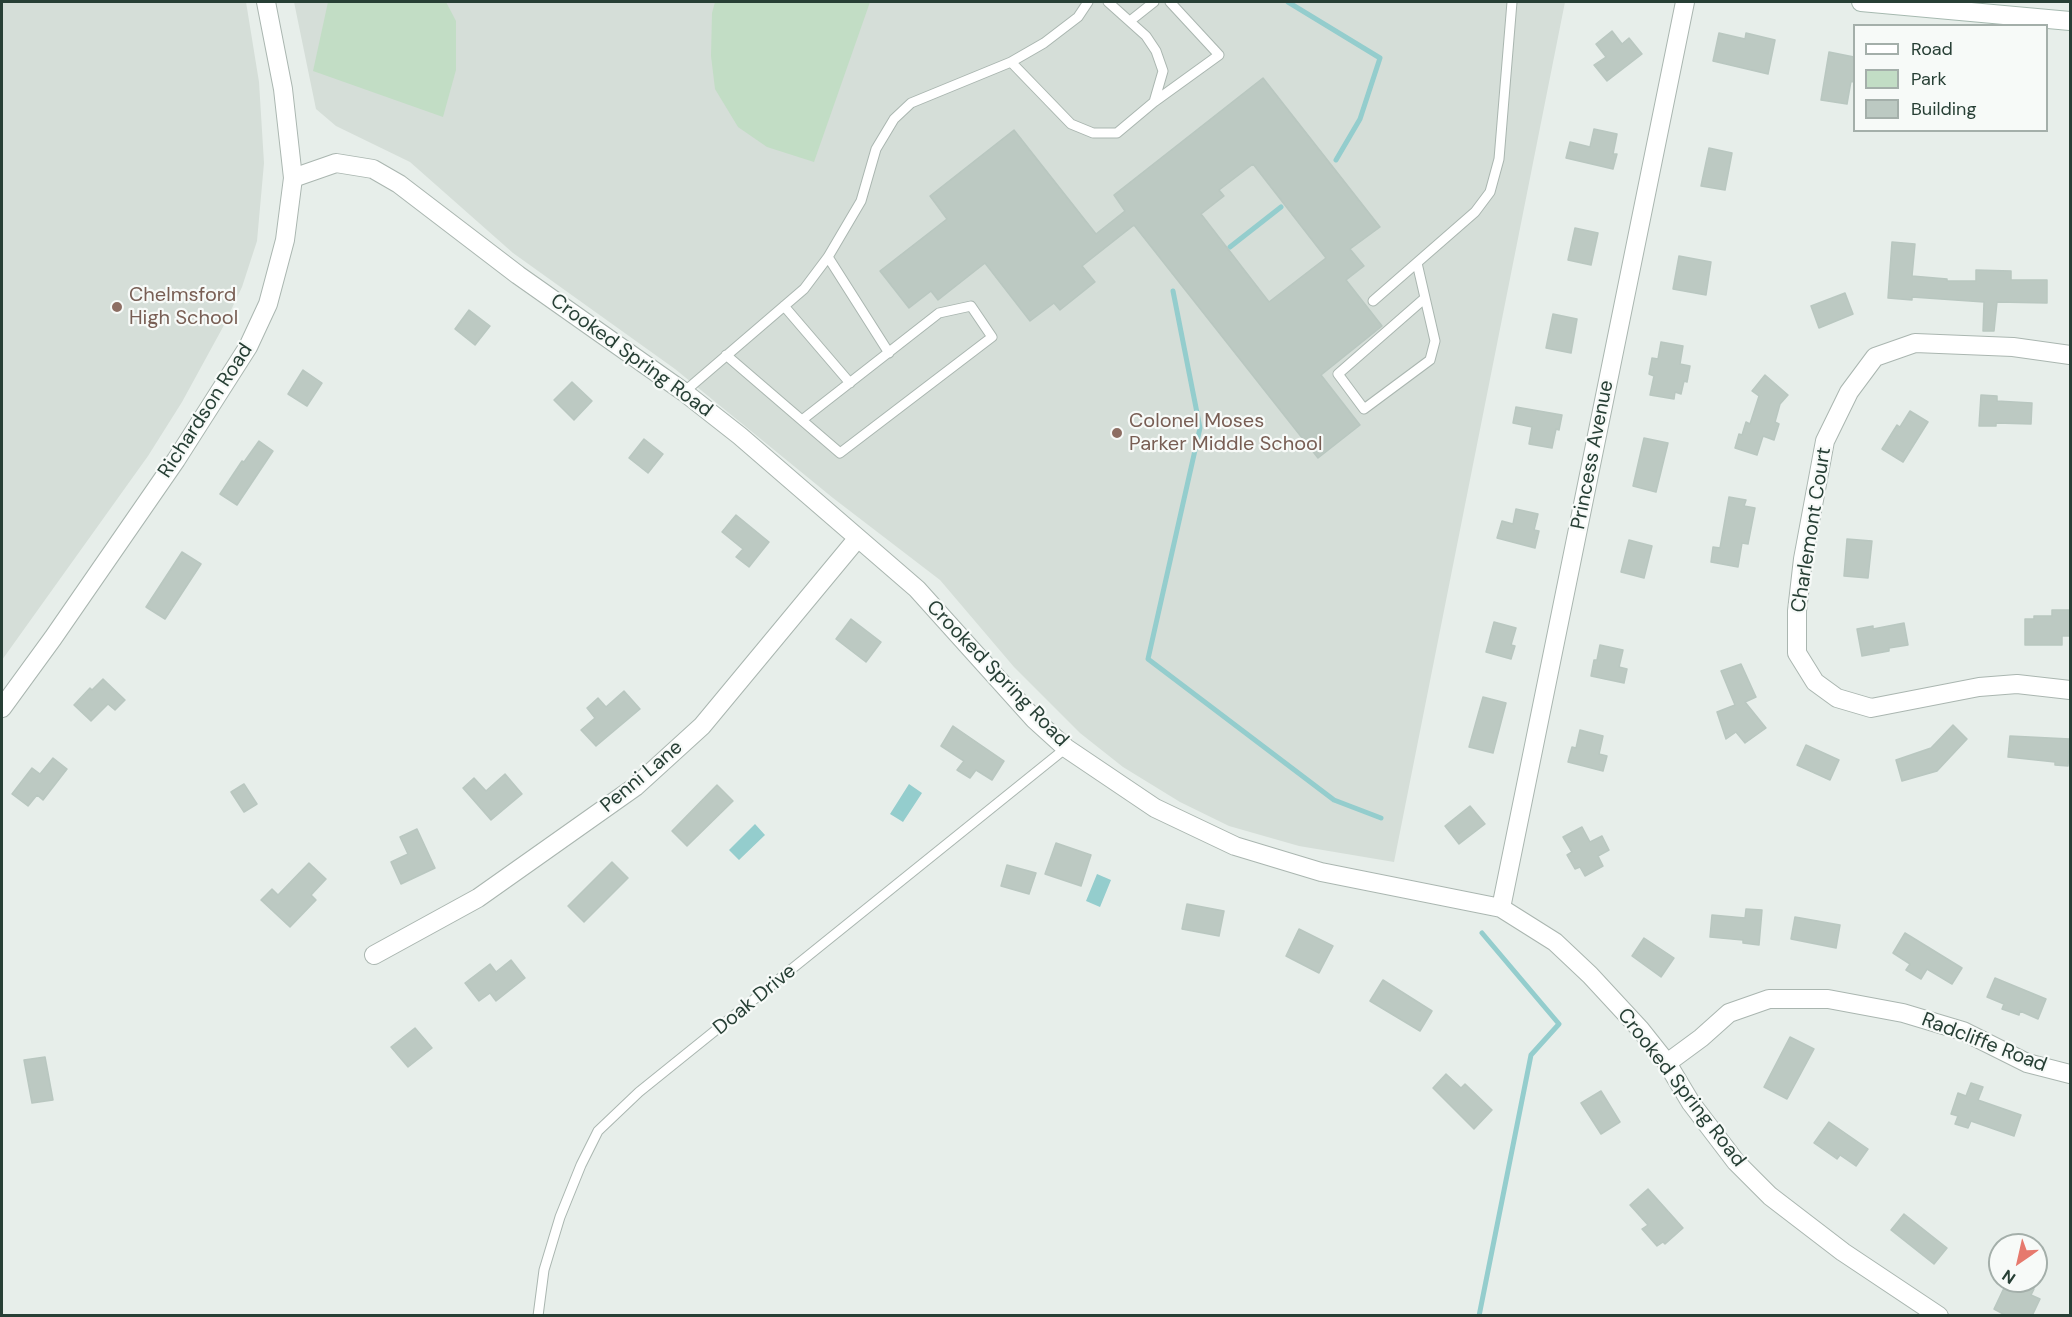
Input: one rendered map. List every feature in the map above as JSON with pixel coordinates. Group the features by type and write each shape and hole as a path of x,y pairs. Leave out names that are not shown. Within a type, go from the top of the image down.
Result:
{"street":[{"name":"Richardson Road","path":"2,708 176,460 248,347 268,304 285,240 293,178 283,89 266,2"},
{"name":"Princess Avenue","path":"1501,908 1685,2"},
{"path":"1861,2 1964,6 2070,21"},
{"name":"Crooked Spring Road","path":"293,178 336,163 373,169 399,184 518,275 684,392 740,436 917,589 1034,719 1066,748 1155,808 1235,846 1321,872 1501,908 1555,942 1590,975 1640,1029 1667,1063 1691,1103 1736,1162 1770,1196 1843,1252 1939,1316"},
{"name":"Charlemont Court","path":"2070,355 2013,347 1916,343 1875,357 1849,392 1825,441 1803,559 1797,611 1797,653 1815,682 1837,698 1871,708 1979,687 2017,684 2070,690"},
{"name":"Penni Lane","path":"374,955 478,898 635,787 702,726 857,538"},
{"name":"Radcliffe Road","path":"1667,1063 1701,1038 1729,1012 1769,999 1828,999 1903,1013 1963,1031 2027,1063 2070,1074"}],"lane":[{"path":"684,392 804,288 828,257 861,201 876,149 894,119 911,103 1011,62 1044,42 1077,17 1088,2"},
{"path":"1108,2 1146,36 1156,51 1163,71 1154,102"},
{"path":"1130,21 1154,2"},
{"path":"1011,62 1071,124 1092,133 1117,133 1154,102 1219,55 1170,2"},
{"path":"1373,301 1475,212 1490,192 1498,159 1512,2"},
{"path":"828,257 889,352"},
{"path":"1417,263 1435,341 1430,360 1364,409 1338,374 1425,298"},
{"path":"784,306 850,383"},
{"path":"726,355 840,453 992,337 971,306 939,313 802,420"},
{"name":"Doak Drive","path":"538,1316 544,1270 557,1227 581,1165 598,1131 639,1092 1066,748"}],"shaded area":[{"name":"Chelmsford High School","path":"2,2 246,2 259,82 264,163 257,241 242,287 223,327 182,402 148,456 2,660"},
{"name":"Colonel Moses Parker Middle School","path":"294,2 1565,2 1394,862 1299,846 1229,826 1180,802 1123,767 1080,733 1014,667 940,580 833,498 675,369 513,253 410,162 336,126 316,109"}],"green space":[{"path":"328,2 446,2 456,21 456,70 443,117 313,71"},
{"path":"715,2 870,2 814,162 767,147 738,127 715,89 711,56 712,13"}],"water":[{"path":"909,784 922,793 903,822 890,814"},
{"path":"755,824 765,835 739,860 729,850"},
{"path":"1097,874 1111,880 1100,907 1086,901"}],"building":[{"path":"1612,31 1622,44 1629,38 1642,54 1607,81 1594,65 1606,57 1596,44"},
{"path":"1719,33 1745,39 1746,33 1775,40 1768,74 1713,61"},
{"path":"1829,52 1853,57 1853,82 1851,81 1847,104 1821,100"},
{"path":"1263,78 1380,227 1350,249 1364,266 1346,280 1382,326 1321,375 1360,425 1318,458 1134,225 1082,266 1095,282 1060,310 1054,303 1030,321 985,263 938,300 931,291 909,308 880,271 947,219 930,196 1014,130 1096,234 1125,211 1114,195","holes":["1253,164 1326,258 1269,302 1201,214 1224,196 1219,190"]},
{"path":"1594,129 1617,134 1613,154 1617,154 1613,169 1566,158 1570,142 1590,147"},
{"path":"1709,148 1732,153 1725,190 1701,186"},
{"path":"1575,228 1598,233 1591,265 1568,260"},
{"path":"1892,242 1915,244 1912,276 1947,279 1947,281 1976,281 1976,270 2011,271 2011,280 2047,280 2047,303 1997,302 1994,331 1983,331 1984,302 1912,297 1912,300 1888,298"},
{"path":"1679,256 1711,262 1706,295 1673,289"},
{"path":"1845,293 1853,314 1819,328 1811,306"},
{"path":"469,310 490,326 475,345 455,329"},
{"path":"1553,314 1577,319 1571,353 1546,348"},
{"path":"1661,342 1683,346 1680,364 1690,366 1687,382 1684,381 1681,394 1675,392 1674,399 1650,395 1654,376 1649,374 1652,358 1658,359"},
{"path":"303,370 322,383 307,406 288,394"},
{"path":"1765,375 1788,395 1780,404 1775,422 1779,424 1774,440 1763,436 1757,455 1735,448 1746,422 1750,424 1759,396 1752,391"},
{"path":"572,382 592,401 574,420 554,400"},
{"path":"1981,395 1997,396 1997,401 2032,403 2031,424 1996,423 1996,426 1979,426"},
{"path":"1516,407 1562,415 1552,448 1529,444 1532,427 1513,423"},
{"path":"1910,411 1928,422 1903,462 1882,449 1897,425 1900,427"},
{"path":"1644,438 1668,443 1656,492 1633,486"},
{"path":"644,439 663,454 648,473 629,458"},
{"path":"259,441 273,451 237,505 220,494 242,461 244,462"},
{"path":"1729,497 1746,500 1744,506 1755,508 1748,544 1742,543 1738,567 1711,562 1713,547 1720,548"},
{"path":"1516,509 1538,514 1534,530 1539,531 1535,548 1497,538 1502,521 1513,524"},
{"path":"736,515 769,542 749,567 736,557 743,549 722,532"},
{"path":"1847,539 1872,541 1868,578 1844,576"},
{"path":"1629,540 1652,546 1644,578 1621,572"},
{"path":"182,552 201,564 165,619 146,607"},
{"path":"2052,610 2070,610 2070,636 2062,636 2062,645 2025,645 2025,619 2034,619 2034,616 2052,616"},
{"path":"851,619 881,642 866,662 836,639"},
{"path":"1494,622 1516,628 1511,645 1515,646 1511,659 1486,652"},
{"path":"1904,623 1908,645 1862,656 1857,629 1873,626 1873,629"},
{"path":"1600,645 1623,650 1619,667 1627,669 1624,683 1591,676"},
{"path":"1741,664 1756,697 1745,702 1766,728 1745,743 1736,732 1726,739 1717,712 1735,705 1721,671"},
{"path":"103,679 125,700 115,710 108,704 91,721 74,705 90,688 92,690"},
{"path":"624,691 640,709 596,746 581,730 595,718 587,708 598,698 606,707"},
{"path":"1483,697 1506,703 1493,753 1469,747"},
{"path":"1953,725 1967,739 1937,771 1902,781 1896,760 1931,748"},
{"path":"953,726 1004,761 992,780 976,770 970,778 957,770 964,761 941,746"},
{"path":"1580,730 1603,736 1599,754 1607,756 1603,771 1568,762 1572,747 1576,748"},
{"path":"2010,736 2070,739 2068,766 2055,765 2055,762 2008,757"},
{"path":"1806,745 1839,760 1830,780 1797,765"},
{"path":"53,758 67,769 43,800 37,795 28,806 12,794 32,768 40,774"},
{"path":"505,774 522,794 491,820 463,788 474,778 486,791"},
{"path":"244,784 257,804 244,812 231,792"},
{"path":"717,785 733,801 687,846 672,831"},
{"path":"1470,806 1485,824 1459,844 1445,826"},
{"path":"1582,827 1590,842 1602,836 1609,850 1598,856 1603,866 1585,876 1580,867 1575,869 1567,855 1572,852 1563,837"},
{"path":"417,829 435,868 401,884 391,862 408,854 400,837"},
{"path":"1056,843 1091,855 1081,886 1045,874"},
{"path":"612,862 628,878 584,922 568,906"},
{"path":"309,863 326,879 311,895 316,900 290,927 261,900 272,889 278,895"},
{"path":"1007,865 1036,873 1029,894 1001,886"},
{"path":"1187,904 1224,911 1219,936 1182,929"},
{"path":"1746,909 1762,910 1759,945 1743,943 1743,940 1710,937 1712,915 1745,918"},
{"path":"1795,917 1840,925 1836,948 1791,939"},
{"path":"1299,929 1333,946 1319,973 1286,956"},
{"path":"1905,933 1962,968 1952,984 1927,969 1921,979 1906,970 1910,964 1893,953"},
{"path":"1644,938 1674,958 1661,977 1632,956"},
{"path":"511,960 525,978 496,1001 490,993 479,1001 465,983 490,964 496,972"},
{"path":"1995,978 2046,999 2038,1019 2020,1011 2019,1015 2002,1009 2004,1004 1987,997"},
{"path":"1383,980 1432,1011 1420,1031 1370,1001"},
{"path":"415,1028 432,1048 408,1067 391,1047"},
{"path":"1790,1037 1814,1049 1787,1099 1764,1087"},
{"path":"45,1057 53,1100 32,1103 24,1060"},
{"path":"1446,1074 1461,1088 1465,1084 1492,1110 1474,1129 1433,1088"},
{"path":"1971,1083 1983,1087 1978,1100 2021,1115 2014,1136 1971,1121 1968,1128 1955,1124 1958,1116 1951,1114 1958,1093 1966,1096"},
{"path":"1601,1091 1620,1122 1601,1134 1581,1103"},
{"path":"1829,1122 1868,1149 1856,1166 1840,1155 1837,1159 1814,1143"},
{"path":"1648,1189 1683,1228 1665,1244 1663,1242 1657,1246 1642,1229 1648,1225 1630,1205"},
{"path":"1904,1214 1947,1248 1934,1264 1891,1230"},
{"path":"2002,1293 2032,1293 2031,1295 2040,1299 2032,1316 2007,1316 1994,1309"}],"waterway":[{"path":"1288,2 1380,58 1360,119 1336,160"},
{"path":"1230,247 1281,207"},
{"path":"1173,291 1200,428 1148,659 1334,800 1381,818"},
{"path":"1479,1316 1531,1055 1559,1024 1482,933"}],"place":[{"name":"Chelmsford High School","path":"117,307"},
{"name":"Colonel Moses Parker Middle School","path":"1117,433"}]}
